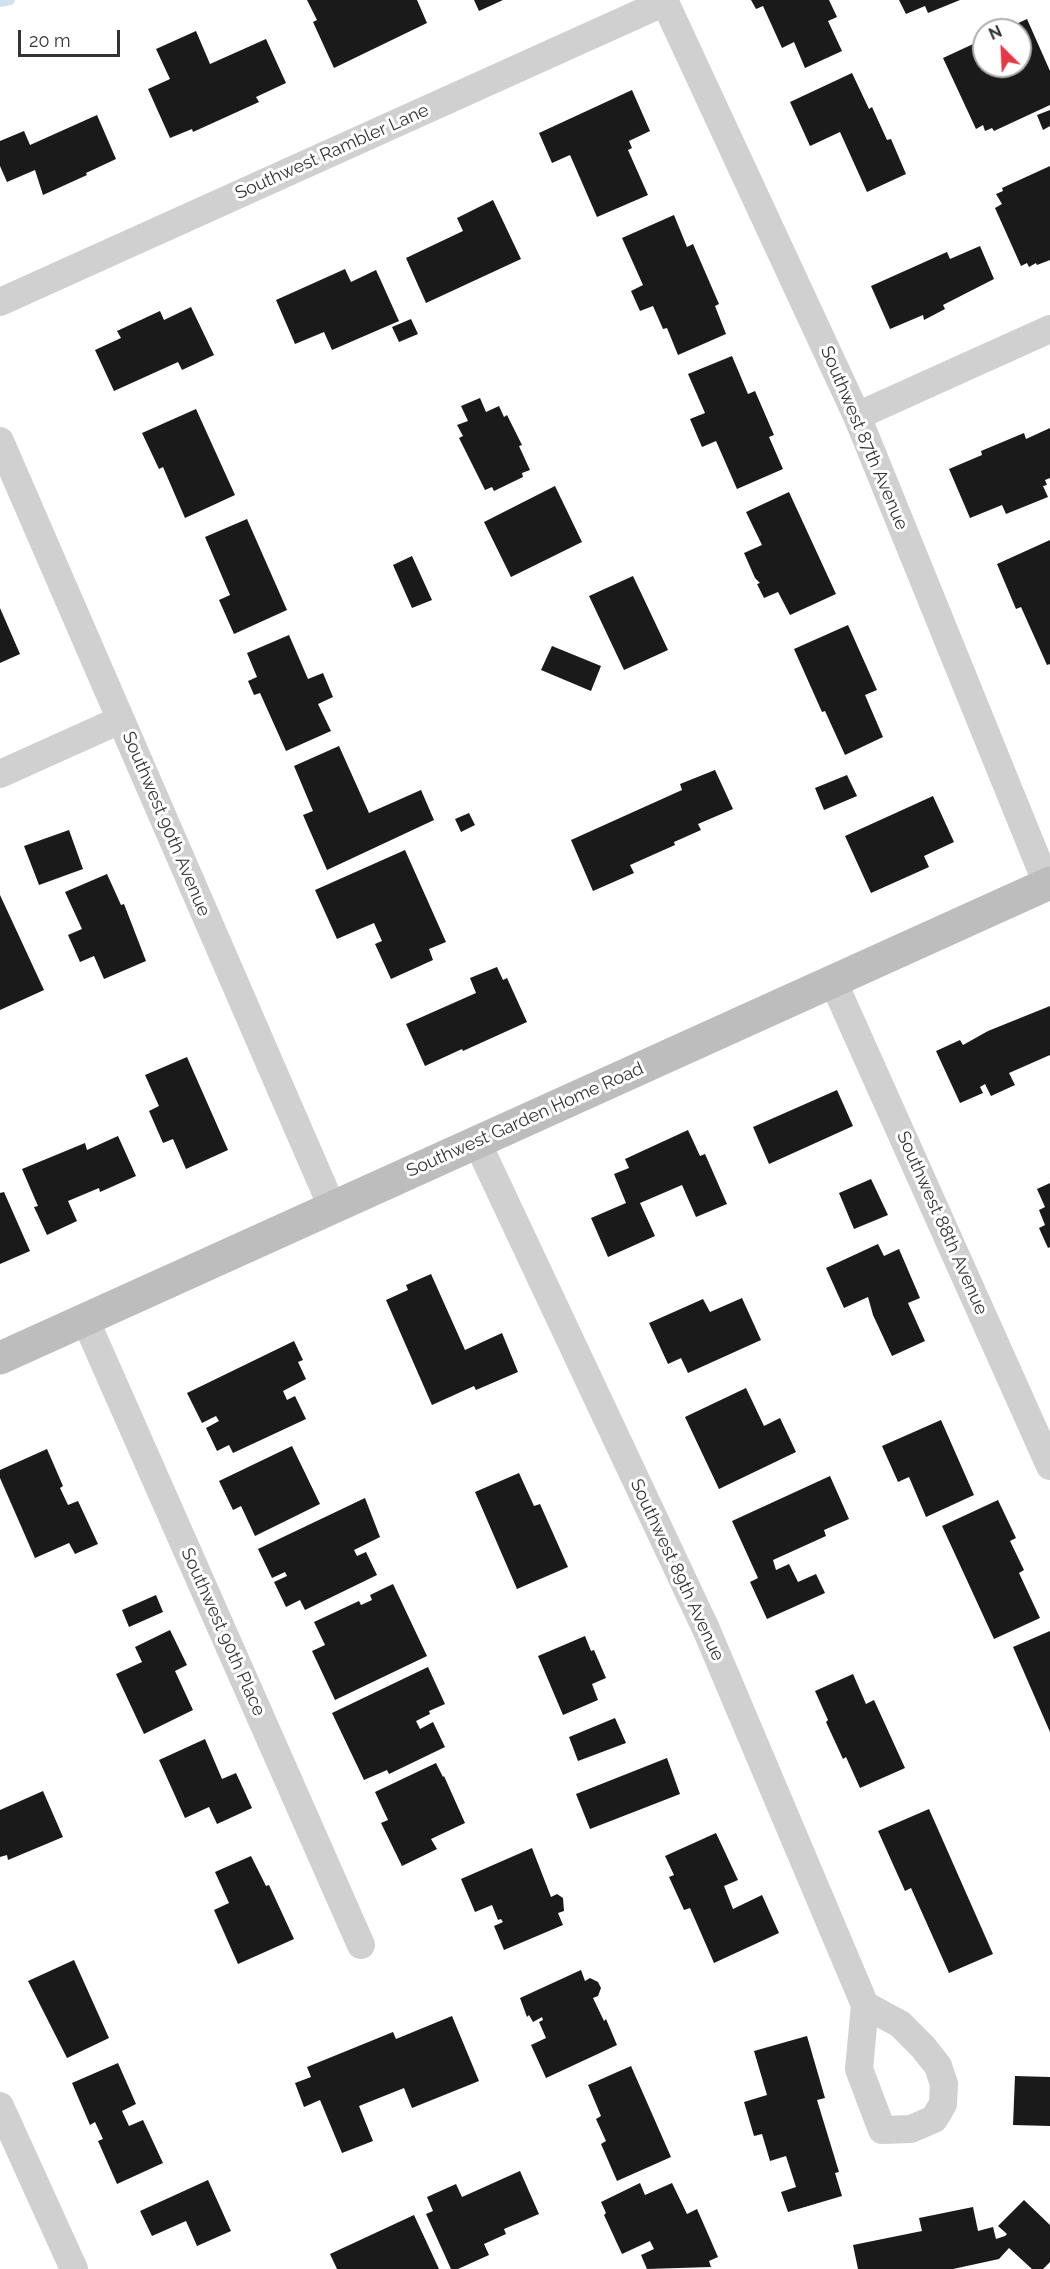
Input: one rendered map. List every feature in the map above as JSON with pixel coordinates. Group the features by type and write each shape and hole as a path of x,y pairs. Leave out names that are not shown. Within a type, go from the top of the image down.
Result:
{"main road":[{"name":"Southwest Garden Home Road","path":"0,1358 1049,884"}],"street":[{"name":"Southwest Rambler Lane","path":"0,302 665,1"},
{"name":"Southwest 87th Avenue","path":"665,1 857,416 1049,884"},
{"path":"857,416 1050,329"},
{"name":"Southwest 90th Avenue","path":"0,441 332,1207"},
{"path":"0,774 120,720"},
{"name":"Southwest 88th Avenue","path":"833,981 1050,1466"},
{"name":"Southwest 89th Avenue","path":"477,1142 706,1629 865,2005"},
{"name":"Southwest 90th Place","path":"85,1319 361,1945"},
{"path":"0,2106 74,2269"}],"building":[{"path":"307,0 417,0 427,23 334,68 313,22 317,20"},
{"path":"474,0 503,0 479,11"},
{"path":"751,0 829,0 837,17 828,21 842,51 805,68 794,42 782,48 763,6 756,9"},
{"path":"899,0 960,0 928,13 925,6 906,14"},
{"path":"1032,30 1050,71 1050,105 994,131 992,128 985,131 983,125 976,129 943,58 972,45 972,78 1032,78"},
{"path":"196,31 210,64 266,39 286,83 256,97 259,102 193,132 192,129 170,138 148,89 170,79 156,49"},
{"path":"852,73 869,109 872,107 887,140 891,139 906,174 867,192 840,132 810,146 790,102"},
{"path":"632,90 650,131 629,141 632,148 628,150 648,195 597,217 570,155 552,163 539,133"},
{"path":"1050,110 1050,126 1043,130 1037,115"},
{"path":"97,115 116,159 43,195 35,170 7,182 0,166 0,141 24,131 30,145"},
{"path":"1050,166 1050,260 1029,267 1027,263 1021,266 995,208 1002,204 996,194 1003,191 1002,188"},
{"path":"493,200 521,259 426,303 406,258 463,231 457,218"},
{"path":"674,215 687,247 693,244 719,304 715,306 726,334 678,355 667,328 663,329 653,306 640,311 631,291 643,285 622,238"},
{"path":"980,246 994,279 943,305 945,309 924,320 923,315 890,329 871,286 947,252 950,259"},
{"path":"345,269 351,282 376,270 399,321 332,350 324,332 295,344 276,300"},
{"path":"191,307 214,355 182,370 178,362 114,391 95,350 121,338 117,331 160,311 164,320"},
{"path":"411,319 418,334 399,342 392,327"},
{"path":"732,356 748,394 755,391 774,435 769,437 783,469 737,489 716,441 702,447 690,419 705,413 688,374"},
{"path":"480,398 486,412 499,406 504,417 507,415 522,445 519,446 530,470 522,473 523,477 494,491 492,487 485,490 459,438 463,436 457,425 468,421 461,406"},
{"path":"196,409 235,495 185,518 163,467 159,469 142,433"},
{"path":"1050,428 1050,478 1045,480 1047,485 1043,486 1048,497 1006,514 1002,505 970,518 949,469 982,455 981,451 1024,433 1026,439"},
{"path":"555,486 582,542 511,577 484,522"},
{"path":"789,492 836,594 790,615 778,592 764,598 757,584 760,583 755,578 744,553 762,545 746,512"},
{"path":"247,519 287,610 234,634 219,600 230,595 205,537"},
{"path":"1050,540 1050,664 1047,665 1021,607 1016,609 997,564"},
{"path":"412,556 432,600 412,608 393,565"},
{"path":"633,576 668,650 624,670 589,596"},
{"path":"0,608 20,654 0,663"},
{"path":"848,625 877,690 865,695 883,737 845,755 825,711 822,712 794,649"},
{"path":"289,635 308,679 323,673 333,697 318,704 331,731 286,751 260,693 254,695 248,681 257,677 247,653"},
{"path":"552,646 601,666 591,691 541,670"},
{"path":"339,746 369,813 421,790 434,820 327,870 303,815 313,811 294,766"},
{"path":"715,770 733,809 698,824 701,830 674,842 675,845 630,865 634,873 593,891 571,840 682,790 680,784"},
{"path":"847,775 857,796 824,810 815,788"},
{"path":"933,796 954,842 924,856 929,867 871,893 845,836"},
{"path":"469,813 475,825 461,832 455,819"},
{"path":"69,830 83,869 39,885 24,846"},
{"path":"405,850 446,942 429,949 433,960 391,979 375,944 382,941 374,923 337,939 315,890"},
{"path":"107,874 121,905 124,904 146,961 104,979 94,956 80,962 68,935 82,929 65,892"},
{"path":"0,895 44,990 0,1010"},
{"path":"497,967 503,980 507,978 527,1022 425,1066 406,1024 476,993 470,978"},
{"path":"1050,1006 1050,1055 1009,1073 1015,1085 991,1096 985,1084 980,1087 983,1093 960,1103 936,1051 960,1040 963,1045 988,1031"},
{"path":"187,1057 228,1150 186,1169 173,1139 163,1143 149,1111 159,1106 145,1075"},
{"path":"837,1090 853,1126 769,1164 753,1127"},
{"path":"688,1130 700,1156 705,1154 727,1204 696,1217 682,1185 640,1203 655,1236 608,1257 591,1218 626,1203 614,1174 629,1168 625,1159"},
{"path":"118,1136 136,1176 100,1192 99,1188 68,1201 77,1221 47,1235 34,1207 38,1206 22,1169 85,1143 87,1150"},
{"path":"871,1179 888,1215 854,1229 839,1193"},
{"path":"1050,1183 1050,1247 1048,1248 1039,1228 1045,1225 1039,1210 1045,1207 1037,1189"},
{"path":"4,1192 30,1251 0,1264 0,1193"},
{"path":"878,1244 884,1256 899,1249 920,1298 908,1303 925,1341 892,1356 873,1315 868,1297 844,1308 826,1268"},
{"path":"431,1274 465,1350 502,1333 518,1372 476,1390 474,1386 432,1405 386,1300 408,1290 406,1285"},
{"path":"742,1298 761,1340 688,1373 681,1358 668,1364 649,1323 703,1299 710,1312"},
{"path":"294,1341 303,1360 298,1362 306,1379 283,1391 287,1400 295,1396 306,1419 233,1453 229,1445 217,1451 206,1428 219,1421 216,1416 202,1423 187,1393"},
{"path":"746,1388 764,1426 780,1418 796,1452 719,1489 685,1417"},
{"path":"941,1420 974,1495 926,1517 909,1477 898,1482 882,1446"},
{"path":"292,1446 320,1504 255,1536 241,1506 233,1510 219,1481"},
{"path":"47,1449 63,1486 60,1488 68,1505 78,1501 98,1544 75,1554 69,1543 35,1558 0,1478 0,1470"},
{"path":"519,1473 534,1506 540,1504 568,1567 517,1589 475,1492"},
{"path":"830,1476 849,1519 824,1530 826,1536 773,1560 776,1570 789,1564 798,1582 816,1574 825,1593 767,1619 750,1582 758,1578 732,1521"},
{"path":"365,1498 380,1537 354,1550 357,1556 366,1552 377,1575 305,1610 300,1600 286,1607 274,1582 287,1576 285,1572 272,1578 258,1549"},
{"path":"998,1500 1016,1538 1010,1541 1024,1570 1019,1573 1040,1618 994,1639 942,1526"},
{"path":"393,1584 427,1656 335,1700 312,1651 325,1645 314,1622 359,1601 361,1605 372,1600 370,1595"},
{"path":"156,1595 163,1612 129,1627 122,1610"},
{"path":"170,1630 187,1665 175,1671 193,1710 144,1734 116,1674 142,1662 135,1647"},
{"path":"1050,1631 1050,1732 1013,1647"},
{"path":"585,1636 606,1678 592,1684 598,1700 563,1715 538,1656"},
{"path":"428,1667 445,1704 429,1711 430,1714 416,1721 420,1729 433,1722 445,1747 389,1774 387,1770 364,1780 332,1713"},
{"path":"853,1674 866,1704 874,1700 905,1768 860,1788 846,1757 843,1759 815,1691"},
{"path":"615,1718 626,1743 578,1761 569,1737"},
{"path":"205,1739 222,1779 236,1773 252,1808 217,1824 209,1807 185,1818 159,1760"},
{"path":"667,1758 680,1794 590,1829 576,1794"},
{"path":"436,1763 465,1823 431,1839 437,1849 402,1866 381,1823 388,1820 375,1792"},
{"path":"43,1791 63,1837 8,1860 7,1855 0,1857 0,1810"},
{"path":"929,1809 993,1954 949,1973 911,1888 905,1891 878,1831"},
{"path":"716,1833 738,1880 724,1886 733,1909 762,1895 779,1933 714,1963 690,1908 684,1910 669,1877 674,1875 665,1856"},
{"path":"532,1848 551,1897 557,1894 563,1898 564,1911 558,1913 563,1925 504,1950 494,1926 503,1922 501,1919 498,1920 492,1905 475,1912 461,1879"},
{"path":"251,1856 266,1886 269,1885 294,1939 238,1964 214,1910 229,1903 215,1872"},
{"path":"74,1960 109,2038 67,2058 28,1981"},
{"path":"581,1970 585,1981 590,1978 598,1982 601,1988 598,1996 593,1998 604,2021 606,2019 617,2045 546,2078 531,2045 546,2038 539,2022 543,2020 542,2017 533,2022 529,2015 527,2017 520,1998"},
{"path":"452,2016 479,2081 412,2108 404,2088 359,2106 373,2141 342,2153 320,2100 304,2107 295,2083 311,2077 307,2067 393,2032 396,2039"},
{"path":"807,2036 825,2098 817,2100 839,2172 835,2173 842,2196 788,2212 781,2192 796,2187 786,2156 770,2161 762,2134 754,2136 744,2102 767,2095 754,2051"},
{"path":"118,2063 136,2104 122,2111 129,2126 143,2120 163,2163 117,2184 98,2141 103,2139 95,2122 90,2125 72,2083"},
{"path":"631,2066 671,2157 617,2181 601,2144 606,2141 596,2119 601,2116 588,2085"},
{"path":"1015,2076 1050,2077 1050,2126 1013,2125"},
{"path":"520,2171 539,2214 504,2229 506,2234 484,2244 489,2255 458,2269 451,2269 426,2214 433,2211 427,2197 456,2184 462,2197"},
{"path":"208,2180 231,2231 197,2246 186,2221 152,2236 140,2211"},
{"path":"640,2183 645,2195 672,2183 687,2214 697,2209 718,2257 709,2261 711,2267 647,2269 641,2255 654,2249 650,2241 622,2254 604,2215 606,2213 601,2202"},
{"path":"1024,2200 1050,2225 1050,2262 1043,2269 1032,2269 1009,2248 999,2259 953,2269 858,2269 853,2245 922,2231 919,2218 973,2207 978,2231 993,2227 996,2239 1005,2236 1007,2234 998,2226"},
{"path":"414,2215 439,2269 337,2269 330,2254"}],"waterway":[{"path":"0,2 10,0"}]}
